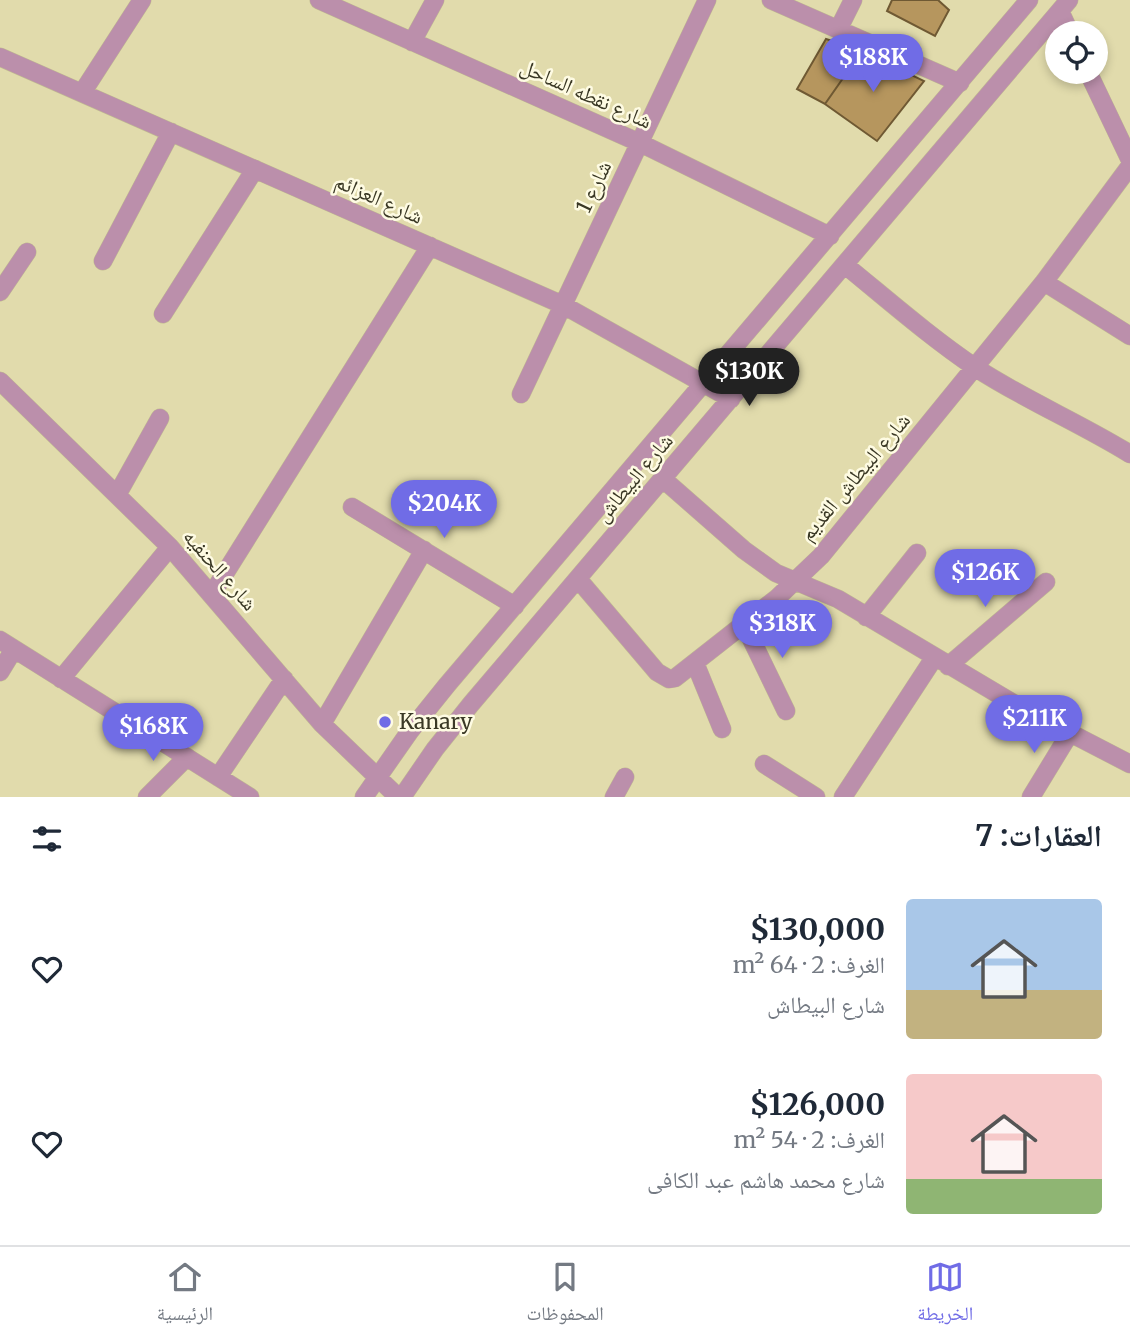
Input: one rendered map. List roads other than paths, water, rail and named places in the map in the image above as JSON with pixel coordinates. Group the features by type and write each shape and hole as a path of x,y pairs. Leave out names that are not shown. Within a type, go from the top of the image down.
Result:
{"street":[{"path":"82,93 142,0"},
{"name":"شارع نقطه الساحل","path":"319,0 640,143 830,236"},
{"path":"412,41 435,0"},
{"name":"شارع 1","path":"522,394 707,0"},
{"path":"771,0 960,83"},
{"path":"838,30 853,0"},
{"name":"شارع البيطاش","path":"364,797 416,723 1029,0"},
{"name":"شارع البيطاش","path":"400,797 441,741 1064,6"},
{"name":"شارع العزائم","path":"0,57 563,305 731,400"},
{"path":"1094,84 1130,163"},
{"path":"103,261 171,132"},
{"name":"شارع البيطاش القديم","path":"578,579 664,677 676,678 795,582 845,529 1044,282 1130,163"},
{"path":"163,314 255,169"},
{"path":"212,594 430,246"},
{"path":"0,292 27,253"},
{"path":"845,265 975,367 1130,454"},
{"path":"1044,282 1127,328"},
{"name":"شارع الحنفيه","path":"0,381 170,547 322,724 376,778 400,797"},
{"path":"117,495 160,418"},
{"path":"663,480 760,562 795,582 838,599 941,662 1130,764"},
{"path":"352,507 515,606"},
{"path":"61,679 170,547"},
{"path":"322,724 424,550"},
{"path":"866,617 917,554"},
{"path":"843,797 941,662 1046,582"},
{"path":"744,624 786,712"},
{"path":"0,673 7,645 246,796"},
{"path":"695,663 722,729"},
{"path":"218,778 284,679"},
{"path":"1031,797 1070,733"},
{"path":"147,797 187,757"},
{"path":"764,764 816,797"},
{"path":"614,797 625,777"}],"place":[{"name":"Kanary","path":"385,722"}]}
